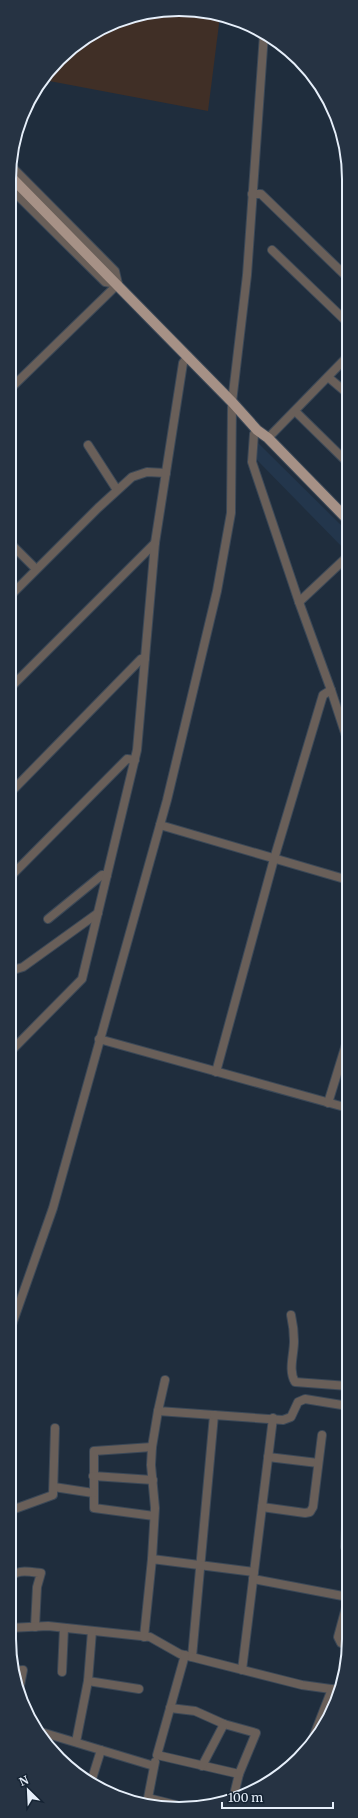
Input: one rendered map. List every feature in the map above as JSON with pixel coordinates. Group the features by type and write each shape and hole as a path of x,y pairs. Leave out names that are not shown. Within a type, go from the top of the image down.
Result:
{"main road":[{"path":"16,182 188,356 257,430 268,438 342,514"}],"street":[{"path":"16,1306 53,1208 99,1039 160,826 217,591 231,513 232,402 247,275 265,40"},
{"path":"16,171 115,271 114,281 16,380"},
{"path":"16,194 105,282 114,281"},
{"path":"252,194 261,194 342,273"},
{"path":"272,250 342,318"},
{"path":"16,1046 82,979 137,750 155,543 183,363 188,356"},
{"path":"268,438 342,362"},
{"path":"328,377 342,389"},
{"path":"295,411 342,457"},
{"path":"257,430 254,434 252,462 298,602 342,721"},
{"path":"88,444 117,490"},
{"path":"16,590 132,477 147,472 166,473"},
{"path":"16,682 155,543"},
{"path":"16,549 36,569"},
{"path":"298,602 342,562"},
{"path":"16,787 141,659 146,658"},
{"path":"216,1072 274,859 323,695 331,690"},
{"path":"16,871 127,759 135,760"},
{"path":"160,826 342,878"},
{"path":"48,919 102,875 107,875"},
{"path":"16,969 23,967 98,913"},
{"path":"99,1039 342,1106"},
{"path":"328,1103 342,1058"},
{"path":"291,1315 294,1327 294,1340 291,1375 295,1382 342,1386"},
{"path":"144,1637 152,1560 154,1516 152,1447 165,1380"},
{"path":"158,1411 273,1418 283,1420 291,1416 298,1402 305,1399 342,1405"},
{"path":"147,1799 154,1766 170,1708 188,1656 201,1566 214,1415"},
{"path":"242,1670 273,1418"},
{"path":"16,1508 53,1495 55,1428"},
{"path":"262,1507 305,1513 310,1512 313,1507 322,1435"},
{"path":"152,1447 94,1450 93,1493 94,1508 154,1516"},
{"path":"268,1458 318,1463"},
{"path":"93,1476 153,1480"},
{"path":"54,1487 93,1493"},
{"path":"152,1560 201,1566 253,1576 342,1598"},
{"path":"16,1572 27,1571 41,1573 37,1587 35,1627"},
{"path":"342,1622 338,1637 342,1643"},
{"path":"16,1628 64,1628 150,1637 188,1656 302,1685 333,1690"},
{"path":"62,1672 64,1628"},
{"path":"76,1742 88,1681 92,1631"},
{"path":"19,1670 23,1670 21,1679"},
{"path":"88,1681 139,1689"},
{"path":"170,1708 195,1711 224,1724 256,1733 239,1774 236,1792"},
{"path":"202,1766 224,1724"},
{"path":"46,1734 154,1766"},
{"path":"92,1777 101,1750"},
{"path":"157,1755 239,1774"}],"shaded area":[{"path":"168,16 190,16 211,19 219,21 208,111 49,81 72,56 88,43 117,28 147,19"},
{"path":"256,441 342,526 342,547 258,461 255,456"}]}
